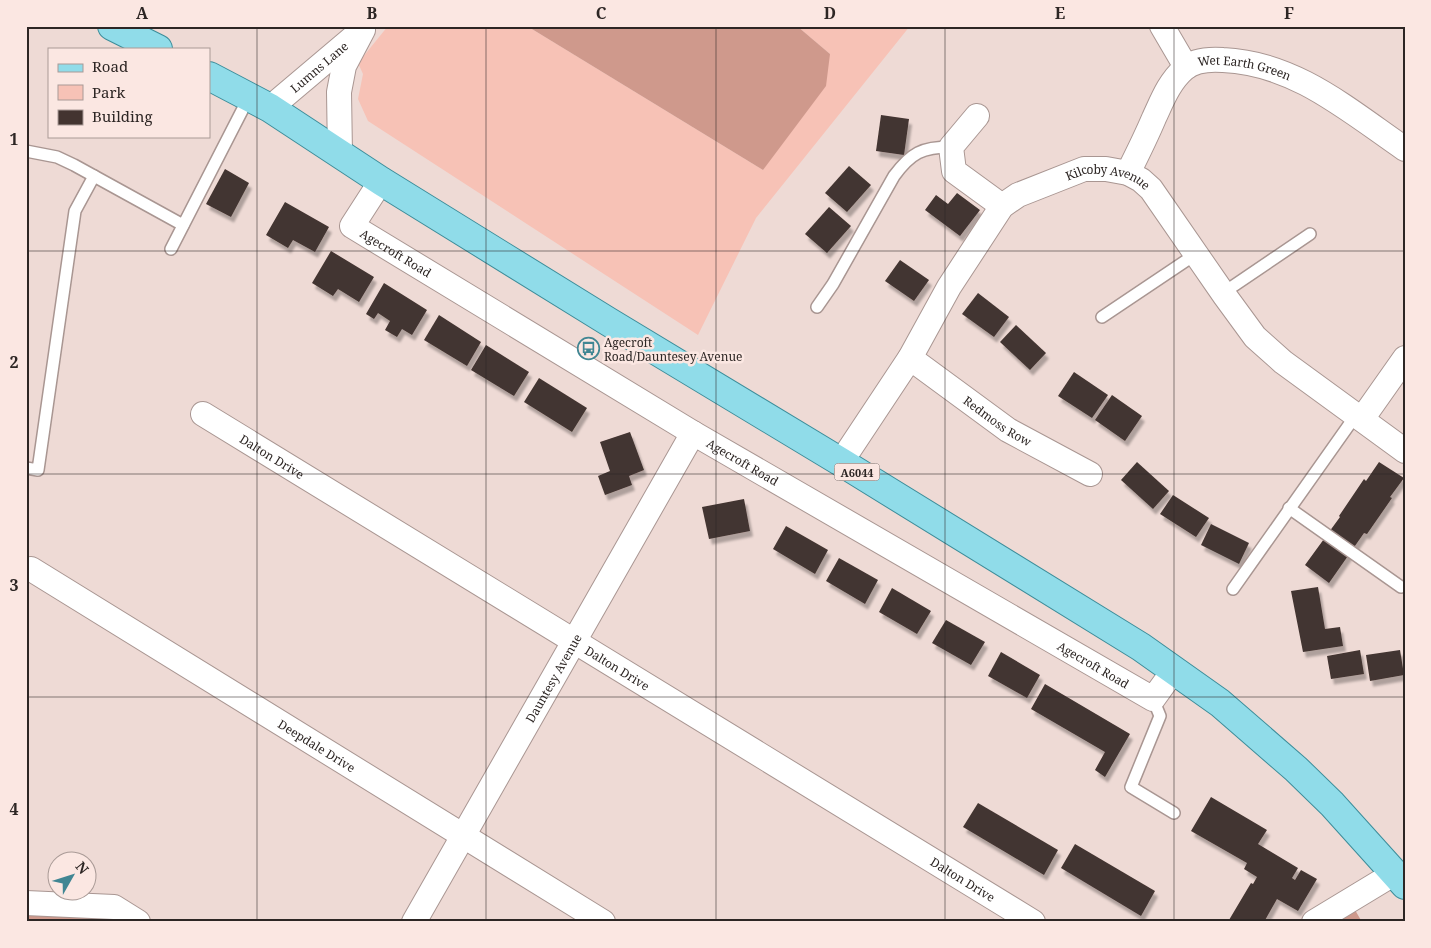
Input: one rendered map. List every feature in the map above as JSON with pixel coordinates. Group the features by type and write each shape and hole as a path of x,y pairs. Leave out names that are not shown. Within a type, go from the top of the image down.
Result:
{"main road":[{"path":"112,26 156,48"},
{"name":"A6044","path":"210,77 259,103 381,181 716,388 841,462 1142,647 1220,703 1296,769 1332,804 1400,879"}],"street":[{"path":"1162,26 1186,67"},
{"path":"340,154 339,92 344,66 365,28"},
{"name":"Lumns Lane","path":"259,103 365,28"},
{"name":"Wet Earth Green","path":"1128,173 1168,89 1186,67 1198,61 1241,61 1277,69 1298,78 1332,98 1405,149"},
{"path":"977,116 951,147 954,171 1002,206"},
{"name":"Kilcoby Avenue","path":"841,462 910,358 949,287 1002,206 1018,195 1084,169 1106,168 1128,173 1141,180 1151,189 1255,337 1283,362 1405,451"},
{"name":"Agecroft Road","path":"381,181 352,226 693,433 1153,699"},
{"name":"Redmoss Row","path":"910,358 1008,430 1090,474"},
{"path":"1359,417 1405,358"},
{"name":"Dalton Drive","path":"204,414 1033,922"},
{"name":"Dauntesy Avenue","path":"414,922 693,433"},
{"name":"Deepdale Drive","path":"32,569 603,922"},
{"path":"1153,699 1174,670"},
{"path":"1314,922 1400,879"},
{"path":"26,903 114,907 138,922"}],"lane":[{"path":"171,249 183,225 259,103"},
{"path":"817,307 833,284 894,176 905,162 920,150 934,147 951,147"},
{"path":"26,151 57,158 183,225"},
{"path":"26,468 38,470 75,211 94,176"},
{"path":"1223,293 1310,234"},
{"path":"1102,317 1196,254"},
{"path":"1234,589 1290,508 1359,417"},
{"path":"1290,508 1401,587"},
{"path":"1153,699 1160,716 1132,787 1174,813"}],"green space":[{"path":"388,26 527,26 763,170 830,54 797,26 910,26 756,218 698,335 368,121 358,99 363,74 358,63"}],"shaded area":[{"path":"527,26 797,26 830,54 826,86 763,170"},
{"path":"1355,910 1362,922 1334,922"},
{"path":"26,913 108,915 118,922 26,922"}],"building":[{"path":"881,115 909,119 904,155 876,151"},
{"path":"849,166 871,185 847,212 825,193"},
{"path":"225,169 249,183 231,217 206,204"},
{"path":"957,193 980,210 960,236 925,210 936,195 948,204"},
{"path":"285,202 329,227 315,252 293,240 288,248 266,235"},
{"path":"829,207 851,226 827,253 805,234"},
{"path":"331,251 374,277 359,302 338,289 333,296 312,283"},
{"path":"900,260 929,280 914,301 885,281"},
{"path":"384,283 427,310 412,335 402,329 397,337 385,330 390,321 378,313 374,319 366,314"},
{"path":"978,293 1009,317 994,337 962,314"},
{"path":"439,315 481,342 467,366 424,340"},
{"path":"1016,325 1046,353 1030,370 1000,342"},
{"path":"486,345 529,372 514,396 471,370"},
{"path":"1074,372 1108,395 1092,418 1058,396"},
{"path":"539,378 587,408 572,432 524,402"},
{"path":"1112,395 1142,416 1125,441 1095,420"},
{"path":"630,432 644,470 629,476 632,485 605,495 598,476 610,471 600,442"},
{"path":"1137,462 1169,491 1153,509 1121,480"},
{"path":"1379,462 1404,478 1367,534 1364,533 1329,583 1305,565 1340,517 1364,479 1366,481"},
{"path":"1173,495 1209,518 1196,537 1160,514"},
{"path":"744,499 750,531 709,539 702,507"},
{"path":"1211,524 1249,543 1239,564 1201,545"},
{"path":"786,526 828,550 815,574 773,549"},
{"path":"839,558 878,580 865,604 826,581"},
{"path":"1318,587 1325,629 1340,627 1343,646 1303,652 1291,591"},
{"path":"892,588 931,611 917,634 879,612"},
{"path":"946,620 985,642 971,665 932,643"},
{"path":"1360,650 1364,674 1331,679 1327,656"},
{"path":"1400,650 1404,675 1370,681 1366,655"},
{"path":"1001,652 1040,675 1027,698 988,676"},
{"path":"1045,684 1130,734 1105,777 1095,770 1105,752 1031,709"},
{"path":"1211,797 1267,830 1258,844 1298,868 1292,878 1295,880 1301,870 1317,879 1298,911 1277,899 1264,922 1232,922 1229,920 1251,883 1253,884 1257,877 1244,869 1247,863 1191,831"},
{"path":"978,803 1058,850 1044,875 963,827"},
{"path":"1075,844 1155,891 1141,916 1061,868"}],"place":[{"name":"Agecroft Road/Dauntesey Avenue","path":"588,349"}]}
